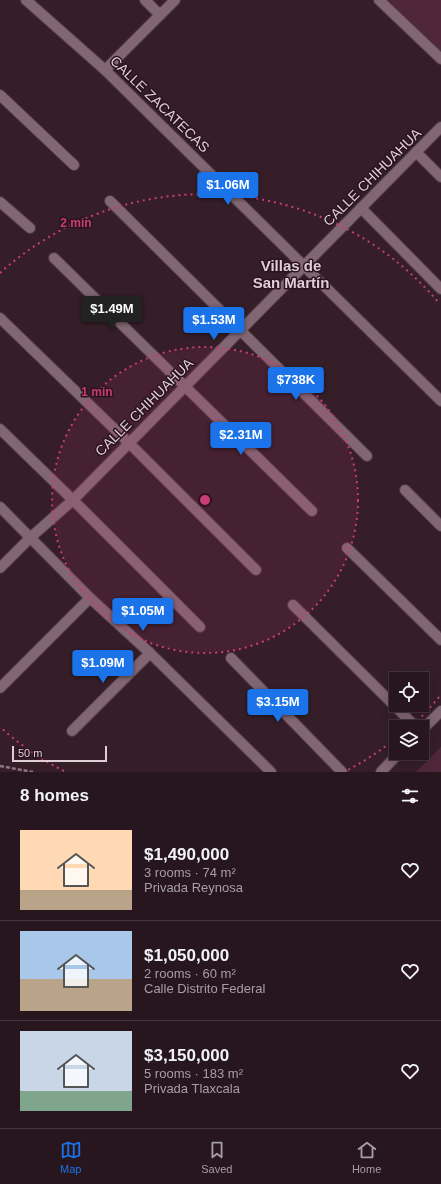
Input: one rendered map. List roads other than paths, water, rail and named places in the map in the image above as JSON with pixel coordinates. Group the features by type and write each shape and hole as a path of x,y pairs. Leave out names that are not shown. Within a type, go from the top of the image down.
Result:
{"street":[{"name":"CALLE ZACATECAS","path":"26,0 105,70 441,401"},
{"path":"146,0 160,15"},
{"path":"105,70 175,0"},
{"path":"379,0 441,59"},
{"path":"0,95 74,165"},
{"name":"CALLE CHIHUAHUA","path":"0,568 31,537 73,500 441,127"},
{"path":"416,152 441,177"},
{"path":"110,201 367,456"},
{"path":"0,202 30,228"},
{"path":"361,208 441,289"},
{"path":"54,258 312,511"},
{"path":"0,318 129,443 256,570"},
{"path":"0,429 200,627"},
{"path":"405,490 441,526"},
{"path":"0,507 90,598 150,653 271,772"},
{"path":"347,548 441,640"},
{"path":"0,688 90,598"},
{"path":"293,605 409,720"},
{"path":"72,731 150,653"},
{"path":"231,658 342,772"},
{"path":"429,723 441,710"},
{"path":"380,772 392,760"}],"district":[{"name":"Villas de San Martín","path":"291,274"}]}
